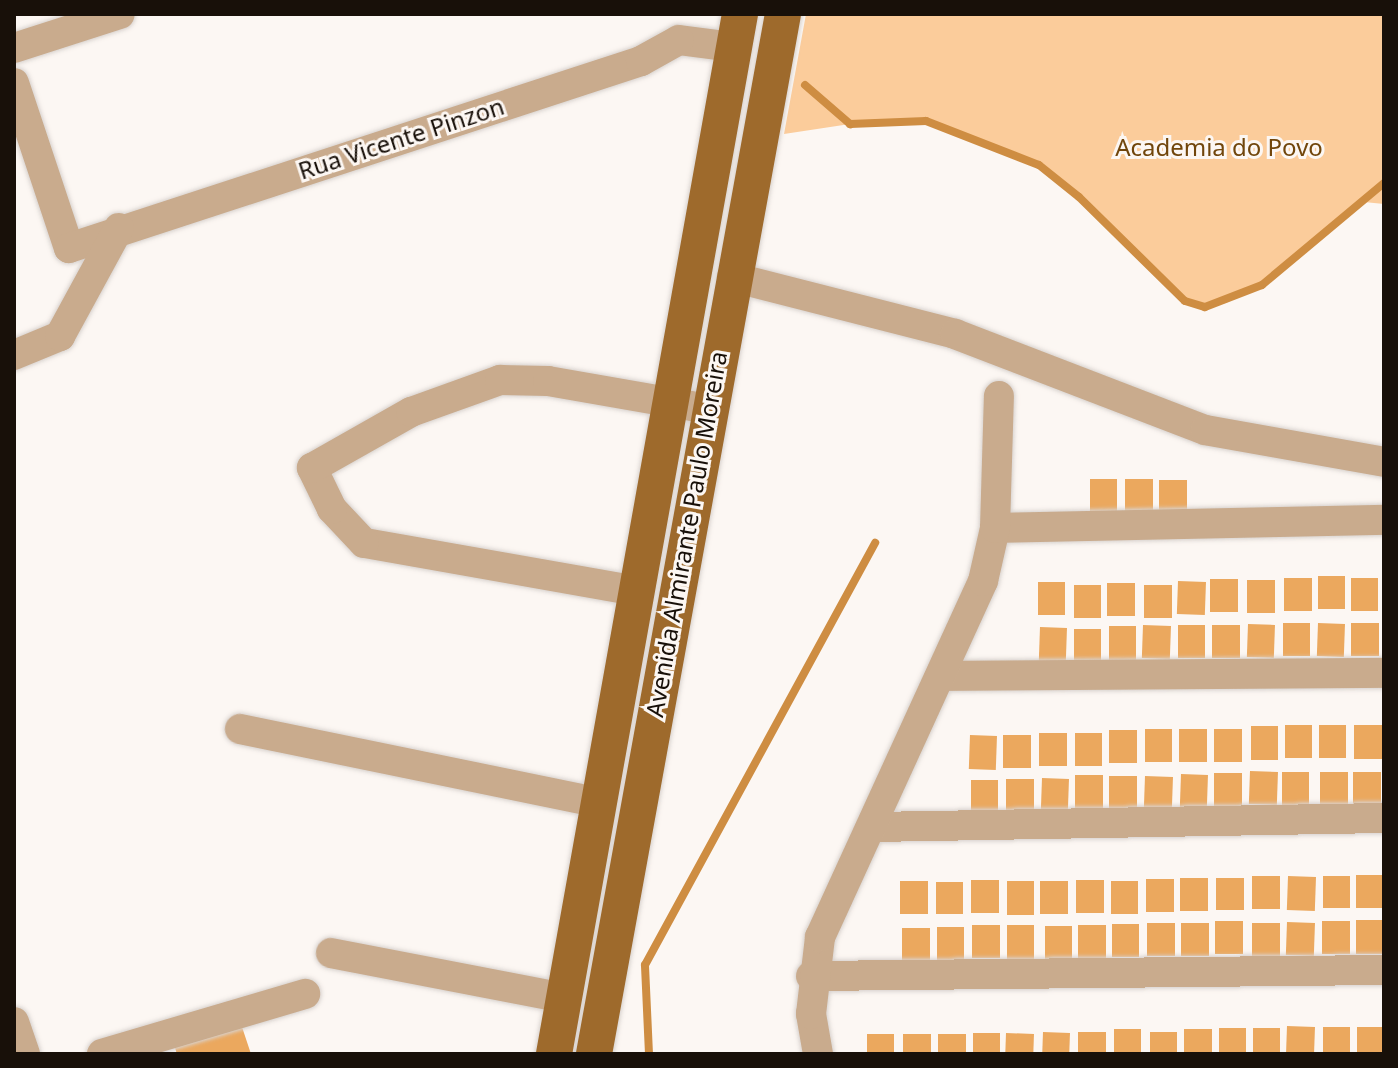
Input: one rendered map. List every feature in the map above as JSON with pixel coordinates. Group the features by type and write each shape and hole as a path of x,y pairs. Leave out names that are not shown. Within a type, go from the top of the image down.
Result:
{"main road":[{"name":"Avenida Almirante Paulo Moreira","path":"594,1054 732,277 783,14"},
{"name":"Avenida Almirante Paulo Moreira","path":"554,1054 737,30"}],"street":[{"path":"14,48 120,14"},
{"path":"680,27 737,30"},
{"name":"Rua Vicente Pinzon","path":"14,83 69,248 119,228 641,61 680,27"},
{"path":"14,355 60,336 119,228"},
{"path":"732,277 955,334 1205,430 1384,462"},
{"path":"637,591 378,549 351,534 332,509 312,468 411,412 500,380 548,381 709,409"},
{"path":"818,1054 811,976 820,937 974,607 995,528 999,396"},
{"path":"995,528 1384,520"},
{"path":"943,676 1384,673"},
{"path":"240,729 600,803"},
{"path":"873,827 1384,818"},
{"path":"331,953 564,998"},
{"path":"811,976 1384,970"},
{"path":"102,1054 305,994"},
{"path":"14,1022 25,1054"}],"green space":[{"name":"Academia do Povo","path":"806,14 1384,14 1384,204 1364,202 1262,285 1226,303 1205,306 1185,301 1079,197 1039,165 998,147 926,121 850,124 784,134"}],"building":[{"path":"1090,479 1117,479 1117,512 1090,512"},
{"path":"1125,479 1153,479 1153,512 1125,512"},
{"path":"1159,480 1187,480 1187,513 1159,513"},
{"path":"1318,576 1345,576 1345,609 1318,609"},
{"path":"1284,578 1312,578 1312,611 1284,611"},
{"path":"1351,578 1378,578 1378,611 1351,611"},
{"path":"1210,579 1238,579 1238,612 1210,612"},
{"path":"1247,580 1275,580 1275,613 1247,613"},
{"path":"1178,581 1206,582 1205,615 1177,614"},
{"path":"1038,582 1065,582 1065,615 1038,615"},
{"path":"1107,583 1135,583 1135,616 1107,616"},
{"path":"1074,585 1101,585 1101,618 1074,618"},
{"path":"1144,585 1172,585 1172,618 1144,618"},
{"path":"1283,623 1310,623 1310,656 1283,656"},
{"path":"1318,623 1345,624 1344,657 1317,656"},
{"path":"1351,623 1379,623 1379,656 1351,656"},
{"path":"1248,624 1275,625 1274,658 1247,657"},
{"path":"1143,625 1171,626 1170,659 1142,658"},
{"path":"1178,625 1205,625 1205,658 1178,658"},
{"path":"1212,625 1240,625 1240,658 1212,658"},
{"path":"1109,626 1136,626 1136,660 1109,660"},
{"path":"1040,627 1067,628 1066,662 1039,661"},
{"path":"1074,629 1101,629 1101,662 1074,662"},
{"path":"1285,725 1312,725 1312,758 1285,758"},
{"path":"1319,725 1346,725 1346,758 1319,758"},
{"path":"1354,725 1382,725 1382,759 1354,759"},
{"path":"1251,726 1278,726 1278,760 1251,760"},
{"path":"1145,729 1172,729 1172,762 1145,762"},
{"path":"1179,729 1207,729 1207,762 1179,762"},
{"path":"1214,729 1242,729 1242,762 1214,762"},
{"path":"1109,730 1137,730 1137,763 1109,763"},
{"path":"1039,733 1067,733 1067,766 1039,766"},
{"path":"1075,733 1102,733 1102,766 1075,766"},
{"path":"970,735 997,736 996,770 969,769"},
{"path":"1003,735 1031,735 1031,768 1003,768"},
{"path":"1250,771 1278,772 1277,805 1249,804"},
{"path":"1282,772 1309,772 1309,805 1282,805"},
{"path":"1320,772 1348,772 1348,805 1320,805"},
{"path":"1353,772 1381,772 1381,805 1353,805"},
{"path":"1214,773 1242,773 1242,806 1214,806"},
{"path":"1181,774 1208,775 1207,809 1180,808"},
{"path":"1075,775 1103,775 1103,809 1075,809"},
{"path":"1109,776 1137,776 1137,810 1109,810"},
{"path":"1145,776 1173,777 1172,810 1144,809"},
{"path":"1042,778 1069,779 1068,812 1041,811"},
{"path":"1006,779 1034,779 1034,812 1006,812"},
{"path":"971,780 998,780 998,814 971,814"},
{"path":"1356,875 1384,875 1384,908 1356,908"},
{"path":"1252,876 1280,876 1280,909 1252,909"},
{"path":"1288,876 1316,877 1315,911 1287,910"},
{"path":"1323,876 1350,876 1350,908 1323,908"},
{"path":"1180,878 1208,878 1208,911 1180,911"},
{"path":"1216,878 1244,878 1244,910 1216,910"},
{"path":"1146,879 1174,879 1174,912 1146,912"},
{"path":"971,880 999,880 999,913 971,913"},
{"path":"1076,880 1104,880 1104,913 1076,913"},
{"path":"900,881 928,881 928,914 900,914"},
{"path":"1007,881 1034,881 1034,915 1007,915"},
{"path":"1040,881 1068,881 1068,914 1040,914"},
{"path":"1111,881 1138,881 1138,914 1111,914"},
{"path":"936,882 963,882 963,914 936,914"},
{"path":"1356,920 1383,920 1383,954 1356,954"},
{"path":"1215,921 1243,921 1243,954 1215,954"},
{"path":"1322,921 1350,921 1350,954 1322,954"},
{"path":"1287,922 1315,923 1314,956 1286,955"},
{"path":"1147,923 1175,923 1175,956 1147,956"},
{"path":"1181,923 1209,923 1209,956 1181,956"},
{"path":"1252,923 1280,923 1280,956 1252,956"},
{"path":"1112,924 1139,924 1139,957 1112,957"},
{"path":"972,925 1000,925 1000,958 972,958"},
{"path":"1007,925 1034,925 1034,959 1007,959"},
{"path":"1078,925 1106,925 1106,958 1078,958"},
{"path":"1045,926 1072,926 1072,960 1045,960"},
{"path":"937,927 964,927 964,960 937,960"},
{"path":"902,928 930,928 930,961 902,961"},
{"path":"239,1018 251,1054 177,1054 172,1039"},
{"path":"1287,1026 1315,1027 1314,1054 1286,1054"},
{"path":"1323,1027 1350,1027 1350,1054 1323,1054"},
{"path":"1357,1027 1384,1027 1384,1054 1357,1054"},
{"path":"1219,1028 1246,1028 1246,1054 1219,1054"},
{"path":"1253,1028 1280,1028 1280,1054 1253,1054"},
{"path":"1114,1029 1141,1029 1141,1054 1114,1054"},
{"path":"1184,1029 1212,1029 1212,1054 1184,1054"},
{"path":"1043,1032 1070,1033 1069,1054 1042,1054"},
{"path":"1078,1032 1106,1032 1106,1054 1078,1054"},
{"path":"1150,1032 1177,1032 1177,1054 1150,1054"},
{"path":"973,1033 1000,1033 1000,1054 973,1054"},
{"path":"1006,1033 1034,1034 1033,1054 1005,1054"},
{"path":"867,1034 894,1034 894,1054 867,1054"},
{"path":"903,1034 931,1034 931,1054 903,1054"},
{"path":"938,1034 966,1034 966,1054 938,1054"}],"waterway":[{"path":"805,85 850,124 926,121 1039,165 1079,197 1185,301 1205,307 1262,285 1384,183"},
{"path":"649,1054 645,965 875,543"}]}
